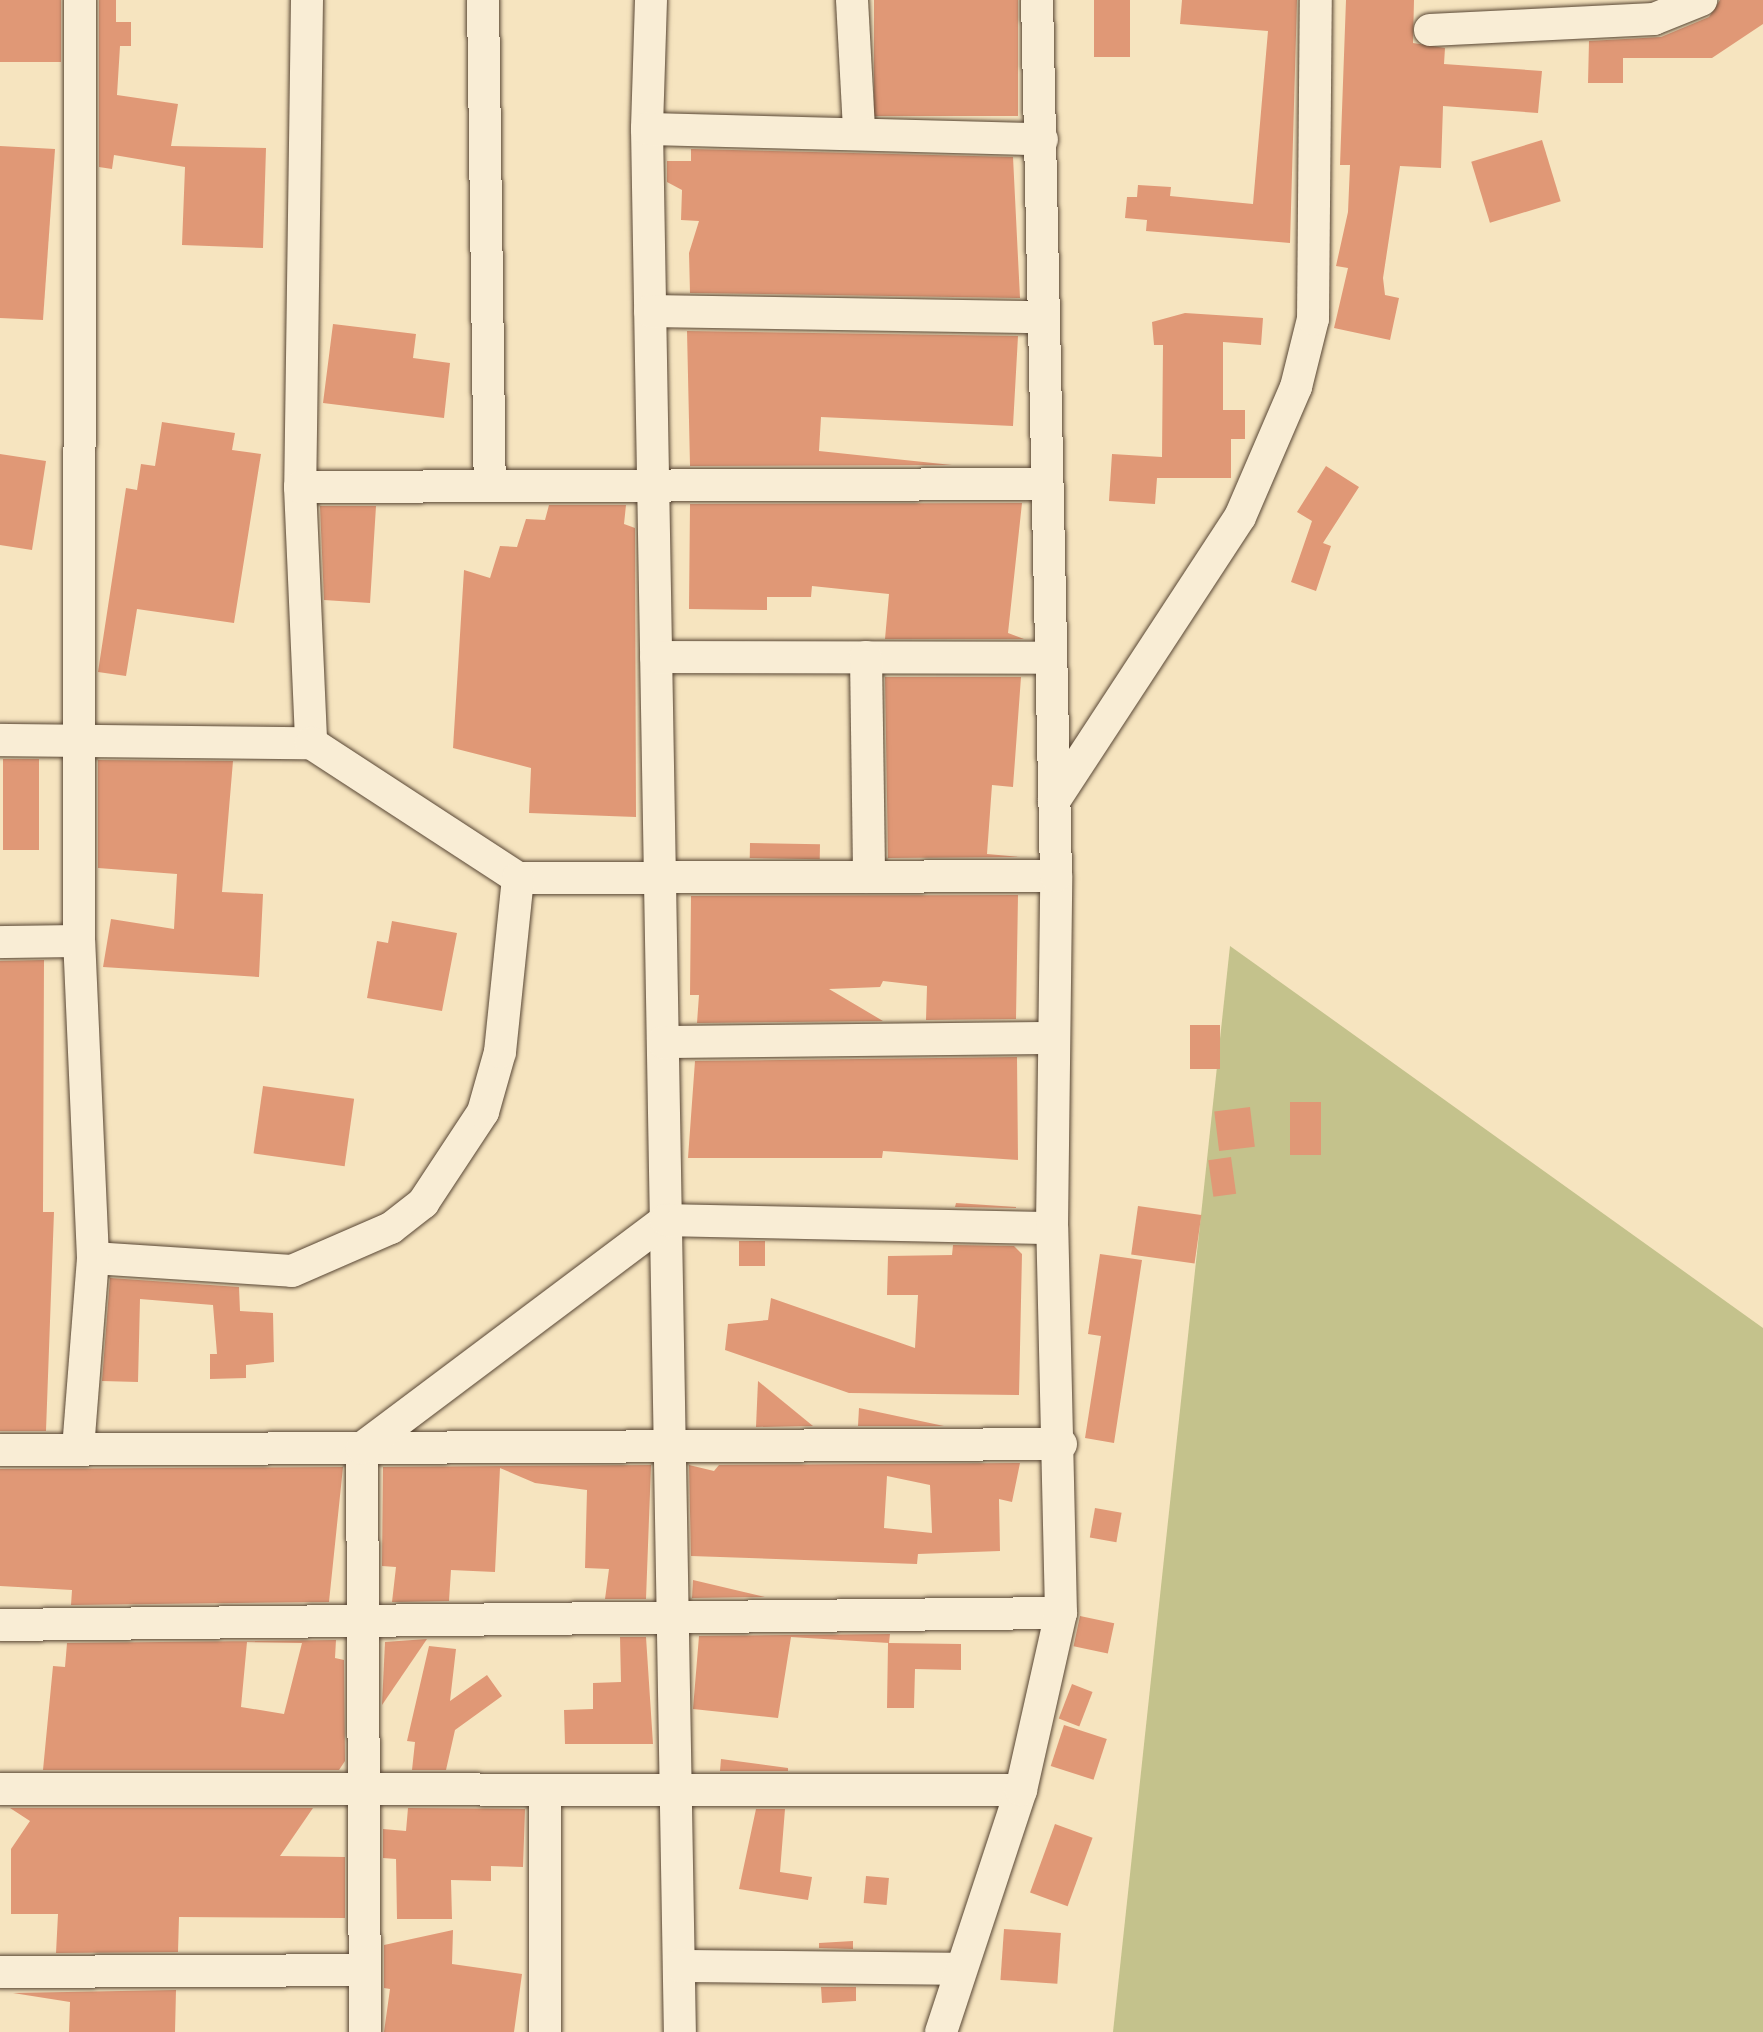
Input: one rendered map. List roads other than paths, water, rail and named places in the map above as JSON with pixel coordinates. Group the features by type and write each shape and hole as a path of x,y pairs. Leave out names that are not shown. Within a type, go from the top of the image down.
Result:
{"street":[{"path":"78,1449 93,1258 79,941 80,0"},
{"path":"307,0 300,487 311,743"},
{"path":"483,0 490,486"},
{"path":"651,0 647,129 680,2032"},
{"path":"852,0 859,130"},
{"path":"941,2032 1021,1790 1061,1613 1061,1444 1052,1228 1051,1038 1056,876 1043,484 1042,139 1037,0"},
{"path":"1054,801 1240,517 1296,387 1313,319 1316,0"},
{"path":"1430,30 1654,19 1701,0"},
{"path":"647,129 859,130 1042,139"},
{"path":"650,311 1041,317"},
{"path":"300,487 1043,484"},
{"path":"656,657 1049,658"},
{"path":"866,657 869,877"},
{"path":"0,740 311,743 518,878 1056,876"},
{"path":"93,1258 292,1271 391,1228 423,1203 483,1112 500,1052 518,878"},
{"path":"0,942 79,941"},
{"path":"663,1042 1051,1038"},
{"path":"362,1448 666,1220 1052,1228"},
{"path":"0,1450 1061,1444"},
{"path":"362,1448 365,2032"},
{"path":"0,1625 1061,1613"},
{"path":"0,1789 1021,1790"},
{"path":"545,1790 545,2032"},
{"path":"679,1966 960,1969"},
{"path":"0,1972 365,1970"}]}
